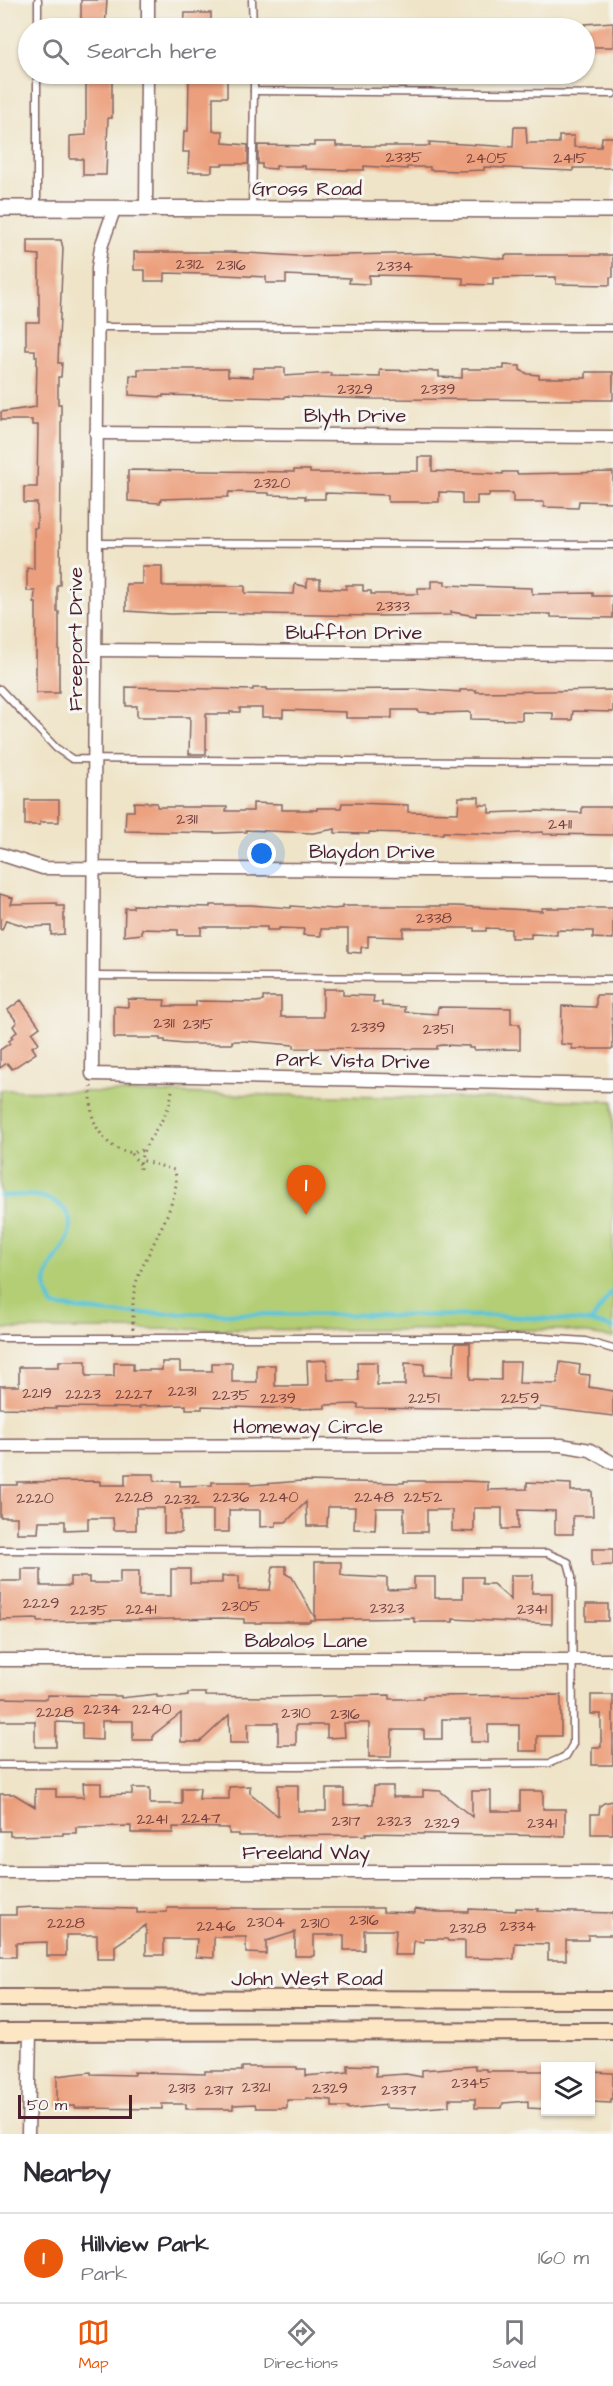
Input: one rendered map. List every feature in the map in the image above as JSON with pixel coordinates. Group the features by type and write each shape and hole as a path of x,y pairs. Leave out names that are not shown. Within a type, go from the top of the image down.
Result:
{"main road":[{"name":"John West Road","path":"0,1998 613,2000"},
{"path":"0,2032 613,2031"}],"street":[{"path":"148,0 148,18"},
{"path":"146,207 147,84"},
{"name":"Freeport Drive","path":"92,1074 94,543 98,268 101,247 116,207"},
{"name":"Gross Road","path":"0,208 613,210"},
{"name":"Blyth Drive","path":"96,433 613,436"},
{"name":"Bluffton Drive","path":"95,650 613,654"},
{"name":"Blaydon Drive","path":"0,854 43,868 613,872"},
{"name":"Park Vista Drive","path":"92,1074 613,1085"},
{"name":"Homeway Circle","path":"0,1446 561,1445 590,1450 613,1463"},
{"name":"Babalos Lane","path":"0,1660 613,1659"},
{"name":"Freeland Way","path":"0,1872 613,1872"},
{"path":"28,2134 30,2032"}],"lane":[{"path":"38,0 38,18"},
{"path":"252,0 253,18"},
{"path":"37,208 38,84"},
{"path":"252,208 254,84"},
{"path":"254,91 613,94"},
{"path":"98,327 613,328"},
{"path":"94,543 613,545"},
{"path":"0,689 56,748 72,759 613,763"},
{"path":"94,976 613,980"},
{"path":"0,1338 541,1338 585,1341 613,1349"},
{"path":"0,1551 547,1553 568,1562 573,1577 573,1744 566,1756 550,1763 296,1766 0,1765"}],"path":[{"path":"140,1169 143,1150 169,1109 172,1076"},
{"path":"91,1102 93,1115 101,1134 114,1146 140,1162 174,1170 177,1187 172,1205 152,1246 135,1292 133,1320"},
{"path":"130,1154 143,1150"}],"green space":[{"path":"0,1090 613,1101 613,1338 561,1330 0,1329"}],"building":[{"path":"81,0 107,0 106,18 81,18"},
{"path":"185,13 211,13 211,18 185,18"},
{"path":"613,22 613,47 595,47 595,23"},
{"path":"86,84 112,84 112,118 108,118 106,175 83,175 83,159 70,159 70,136 86,135"},
{"path":"189,84 227,84 227,97 213,97 213,131 223,131 223,143 248,145 248,164 212,165 212,172 188,172 189,152 183,152 184,131 188,131"},
{"path":"514,127 526,127 527,143 559,143 559,136 574,136 574,147 601,147 602,137 613,137 613,168 573,168 573,171 484,167 484,170 460,171 430,170 430,167 407,167 407,169 364,166 364,170 342,170 305,169 305,166 262,168 262,164 258,164 258,145 314,146 314,142 336,142 336,146 430,146 429,142 513,147"},
{"path":"28,240 61,240 63,248 58,363 62,363 61,377 58,377 58,404 61,404 60,585 57,585 59,693 36,693 35,591 27,591 27,568 34,569 34,528 37,528 37,503 24,503 24,487 37,487 38,425 32,425 32,420 1,420 1,412 36,407 37,356 35,356 35,350 26,350 26,322 39,322 39,255 28,254"},
{"path":"134,252 230,252 297,256 440,253 505,259 505,255 613,255 613,277 610,277 610,285 556,284 556,277 493,278 493,285 463,284 463,278 369,275 369,284 349,283 350,278 286,275 286,283 266,283 266,277 165,273 165,281 145,281 145,270 134,270"},
{"path":"504,365 520,366 520,370 528,374 539,375 539,378 586,378 586,372 613,372 613,400 129,395 130,375 138,376 138,369 228,369 228,376 253,377 253,368 285,368 285,376 331,373 331,376 380,377 380,370 439,371 439,377 462,378 462,369 504,369"},
{"path":"418,457 432,457 432,471 503,474 503,472 517,472 517,474 613,472 613,502 579,501 578,508 544,507 544,502 513,502 513,493 489,493 489,496 477,496 477,504 462,504 462,493 439,492 439,502 388,502 388,495 325,493 325,499 305,499 305,496 229,492 228,497 161,499 160,503 128,501 128,470 294,472 294,470 310,470 310,473 418,471"},
{"path":"142,566 162,566 162,586 245,586 245,593 294,594 295,584 307,587 307,579 320,579 320,588 346,589 346,585 363,585 363,591 371,591 371,594 418,594 418,588 431,588 431,581 445,581 445,585 532,588 532,594 593,593 593,596 613,596 613,618 551,617 551,614 476,613 476,616 451,612 451,615 375,616 171,614 126,611 126,584 142,584"},
{"path":"126,687 253,690 253,688 267,688 267,690 415,689 460,692 460,690 476,690 476,692 613,690 613,712 573,711 572,720 553,720 553,713 522,712 522,720 471,719 471,712 434,713 418,712 418,710 392,710 392,718 346,718 346,712 283,710 283,717 262,717 262,708 240,708 240,712 230,712 230,714 206,714 206,754 189,754 190,717 137,717 137,706 126,706"},
{"path":"459,797 479,797 479,805 489,805 489,813 536,811 582,813 582,807 613,807 613,835 543,834 543,832 502,834 443,832 443,834 369,832 369,834 335,833 335,829 313,833 246,830 246,832 218,833 125,831 126,811 134,811 134,802 157,803 157,807 227,807 226,811 253,811 253,803 282,804 282,810 317,810 317,808 341,808 342,803 356,803 408,805 408,812 458,813"},
{"path":"25,800 59,800 59,822 25,825"},
{"path":"0,894 13,898 11,904 57,903 57,906 64,906 64,934 51,935 51,926 28,927 6,920 2,930 0,929"},
{"path":"133,905 210,907 210,905 250,905 334,909 342,908 342,906 457,906 542,911 542,908 613,908 613,939 593,938 593,931 557,930 557,935 531,934 531,938 511,938 511,929 486,928 486,931 474,931 474,928 403,928 403,937 368,936 368,947 361,947 361,953 348,952 348,929 321,929 321,936 303,935 304,929 201,927 201,935 178,935 178,930 142,929 142,934 124,936 125,908 133,908"},
{"path":"323,989 343,989 343,995 374,996 373,1002 382,1002 382,1006 405,1007 405,1012 437,1014 438,1007 511,1008 511,1024 520,1024 520,1049 474,1050 469,1046 442,1045 437,1046 437,1049 294,1048 294,1045 244,1041 232,1041 232,1044 184,1044 165,1042 160,1038 114,1038 114,1006 128,1007 128,999 165,1000 164,1006 196,1006 196,1001 256,1002 263,1001 263,997 281,997 281,1017 323,1017"},
{"path":"596,995 612,995 613,1049 572,1049 572,1045 561,1044 562,1006 596,1007"},
{"path":"21,1000 40,1027 32,1033 39,1043 32,1047 36,1053 12,1069 7,1063 0,1068 0,1050 10,1043 9,1041 13,1038 11,1036 17,1032 13,1026 17,1022 8,1010"},
{"path":"455,1343 470,1343 470,1379 501,1380 501,1362 520,1362 519,1383 557,1384 560,1362 580,1365 579,1374 590,1375 589,1387 613,1391 613,1416 540,1407 540,1410 358,1408 358,1404 299,1409 202,1406 202,1409 186,1409 186,1405 140,1406 140,1408 0,1408 0,1386 19,1386 19,1367 59,1367 59,1361 86,1361 86,1376 114,1376 114,1363 133,1363 133,1370 162,1370 162,1362 180,1362 180,1371 212,1371 212,1363 232,1363 232,1382 257,1382 257,1365 275,1365 275,1386 308,1386 307,1361 327,1360 328,1380 358,1380 357,1362 377,1362 377,1385 405,1385 405,1363 424,1364 424,1375 453,1376"},
{"path":"125,1474 154,1474 154,1481 180,1481 180,1486 212,1485 212,1482 251,1482 251,1485 302,1481 404,1483 404,1481 462,1481 488,1482 488,1490 527,1489 527,1482 571,1484 571,1491 592,1491 593,1516 573,1516 573,1534 555,1534 555,1511 518,1510 518,1529 502,1529 502,1508 474,1508 474,1532 452,1531 452,1510 427,1510 427,1532 404,1532 404,1508 376,1508 375,1530 354,1529 355,1507 328,1507 327,1526 307,1526 306,1502 286,1522 276,1522 276,1526 260,1527 260,1510 229,1510 229,1532 213,1532 213,1510 181,1510 181,1533 164,1533 164,1508 136,1508 136,1530 114,1530 113,1518 88,1518 88,1529 65,1530 65,1521 39,1521 38,1533 17,1533 17,1517 0,1517 0,1485 17,1485 17,1482 100,1481 100,1485 125,1485"},
{"path":"592,1549 613,1549 613,1565 592,1566"},
{"path":"315,1562 341,1562 341,1575 345,1576 387,1578 387,1590 414,1589 414,1577 435,1577 435,1598 463,1598 463,1577 482,1577 482,1584 493,1584 511,1600 511,1575 533,1575 532,1593 552,1593 552,1624 453,1619 453,1622 414,1622 414,1618 261,1623 244,1623 244,1619 221,1618 38,1622 38,1619 0,1620 0,1581 22,1581 22,1569 41,1569 41,1586 70,1586 70,1577 89,1577 89,1583 120,1583 120,1571 139,1571 139,1596 171,1596 171,1569 190,1569 190,1583 222,1583 222,1576 239,1576 239,1590 270,1590 273,1566 286,1566 286,1574 292,1577 315,1618"},
{"path":"586,1604 608,1604 608,1621 586,1621"},
{"path":"188,1693 206,1693 206,1696 269,1697 390,1695 390,1699 423,1699 423,1696 561,1695 561,1736 537,1736 537,1751 519,1751 519,1725 488,1725 488,1742 471,1742 471,1719 442,1719 442,1739 424,1739 424,1730 392,1730 391,1757 369,1757 369,1723 344,1723 345,1737 327,1738 327,1725 296,1725 296,1745 278,1745 278,1723 248,1723 248,1743 230,1743 229,1715 200,1742 181,1742 181,1713 153,1735 153,1740 133,1740 133,1721 102,1721 102,1740 82,1739 82,1723 56,1722 56,1747 35,1747 35,1721 0,1721 0,1698 47,1699 47,1695 121,1696 121,1698 157,1694 157,1697 181,1697 188,1696"},
{"path":"591,1695 613,1695 613,1765 592,1765 592,1747 601,1747 601,1714 591,1714"},
{"path":"83,1783 101,1783 101,1795 132,1794 132,1788 150,1788 150,1804 182,1804 182,1788 200,1788 199,1799 229,1799 229,1787 250,1786 250,1793 278,1816 278,1785 298,1785 298,1811 326,1811 326,1789 344,1789 344,1805 373,1804 374,1786 393,1786 393,1797 423,1797 423,1790 440,1791 472,1817 472,1791 491,1791 491,1811 520,1811 520,1791 543,1791 543,1809 565,1809 565,1836 366,1833 366,1835 239,1836 239,1834 229,1834 229,1828 173,1827 173,1833 131,1833 131,1826 76,1827 76,1833 63,1833 63,1835 10,1836 10,1831 0,1831 0,1794 14,1794 35,1807 35,1789 56,1789 56,1797 84,1797"},
{"path":"613,1801 613,1834 591,1834 591,1814 599,1814 600,1806"},
{"path":"16,1908 137,1909 137,1913 167,1912 167,1908 383,1908 383,1912 415,1913 415,1909 469,1912 469,1909 516,1911 516,1908 539,1909 538,1911 613,1913 613,1935 588,1935 588,1940 566,1940 566,1960 548,1960 548,1944 515,1943 514,1959 465,1958 465,1941 448,1941 447,1939 414,1941 413,1955 394,1955 396,1930 364,1930 364,1950 344,1950 344,1935 314,1935 314,1956 295,1956 295,1932 266,1941 266,1954 246,1953 246,1937 214,1937 214,1958 196,1957 197,1939 164,1939 164,1955 146,1955 146,1925 115,1946 115,1959 97,1959 97,1935 66,1935 66,1956 47,1956 47,1942 16,1943 16,1957 0,1957 0,1915 16,1915"},
{"path":"348,2065 376,2066 376,2076 406,2074 422,2077 422,2070 475,2066 475,2069 486,2069 486,2071 541,2071 541,2109 528,2108 528,2101 503,2103 502,2108 475,2108 475,2099 449,2099 449,2106 412,2109 386,2108 386,2105 348,2109 348,2107 332,2107 332,2100 306,2098 306,2100 287,2100 287,2108 256,2108 255,2104 233,2105 233,2109 186,2109 186,2104 162,2104 162,2109 57,2106 57,2076 91,2072 91,2074 134,2075 134,2072 205,2074 205,2071 242,2071 242,2067 297,2067 297,2069 306,2069 306,2076 348,2072"},
{"path":"595,2072 613,2073 611,2103 595,2102"}],"waterway":[{"path":"0,1196 28,1195 47,1198 62,1207 68,1215 70,1220 68,1238 46,1279 47,1292 53,1306 110,1313 503,1316 591,1322 613,1328"},
{"path":"591,1322 613,1290"}],"place":[{"name":"Hillview Park","path":"306,1215"}]}
